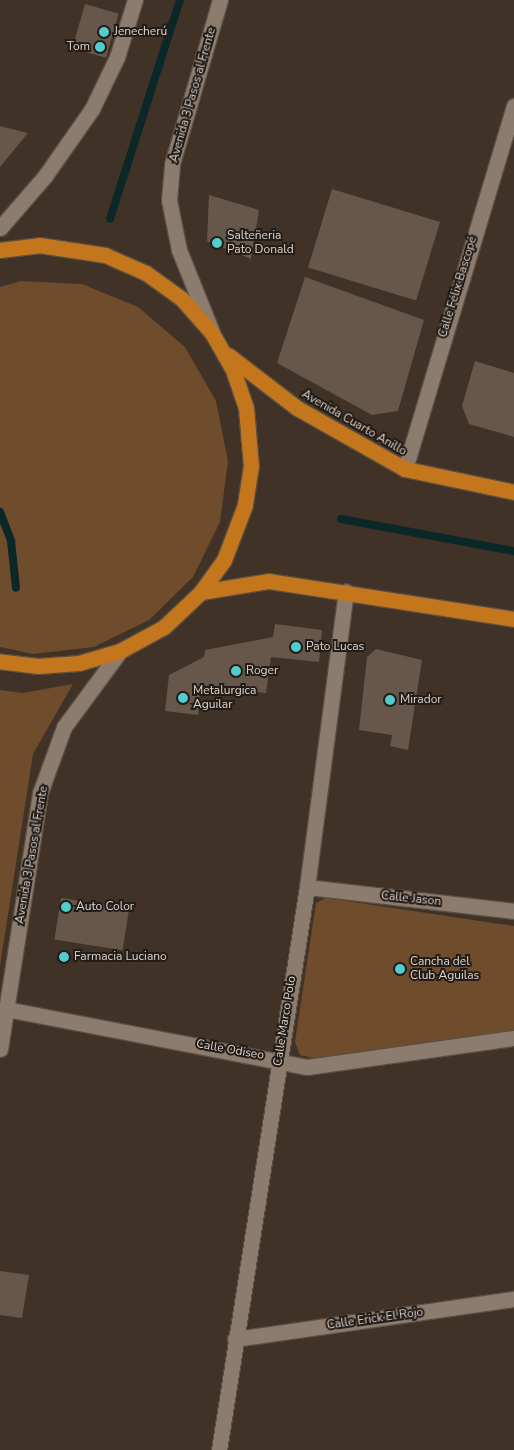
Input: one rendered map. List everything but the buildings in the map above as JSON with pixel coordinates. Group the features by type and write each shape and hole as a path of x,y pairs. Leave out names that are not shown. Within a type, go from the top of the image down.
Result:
{"highway":[{"path":"0,250 61,246 119,260 165,285 212,333 224,352 246,408 251,466 236,533 201,592 164,627 120,651 58,665 0,661"},
{"name":"Avenida Cuarto Anillo","path":"224,352 297,408 405,469 514,492"},
{"path":"201,592 269,581 514,620"}],"street":[{"path":"0,228 62,153 92,109 118,57 135,0"},
{"name":"Avenida 3 Pasos al Frente","path":"212,333 179,250 169,200 172,164 220,0"},
{"name":"Calle Félix Bascopé","path":"405,469 415,424 514,106"},
{"name":"Calle Marco Polo","path":"219,1450 307,888 346,592"},
{"name":"Avenida 3 Pasos al Frente","path":"0,1049 40,793 64,727 120,651"},
{"name":"Calle Jason","path":"307,888 514,911"},
{"name":"Calle Odiseo","path":"6,1009 279,1059 307,1067 514,1038"},
{"name":"Calle Erick El Rojo","path":"236,1339 514,1300"}],"shaded area":[{"path":"21,281 82,284 138,307 185,347 216,401 228,461 220,522 193,577 149,620 94,647 33,654 0,647 0,287"},
{"path":"73,684 33,754 0,966 0,690 23,693"},
{"path":"326,898 514,926 514,1033 313,1058 300,1055 295,1042 316,903"}],"waterway":[{"path":"110,219 180,0"},
{"path":"0,512 11,541 16,588"},
{"path":"341,519 514,551"}],"place":[{"name":"Jenecherú","path":"104,32"},
{"name":"Tom","path":"100,47"},
{"name":"Salteñeria Pato Donald","path":"217,243"},
{"name":"Pato Lucas","path":"296,647"},
{"name":"Roger","path":"236,671"},
{"name":"Metalurgica Aguilar","path":"183,698"},
{"name":"Mirador","path":"390,700"},
{"name":"Auto Color","path":"66,907"},
{"name":"Farmacia Luciano","path":"64,957"},
{"name":"Cancha del Club Aguilas","path":"400,969"}]}
